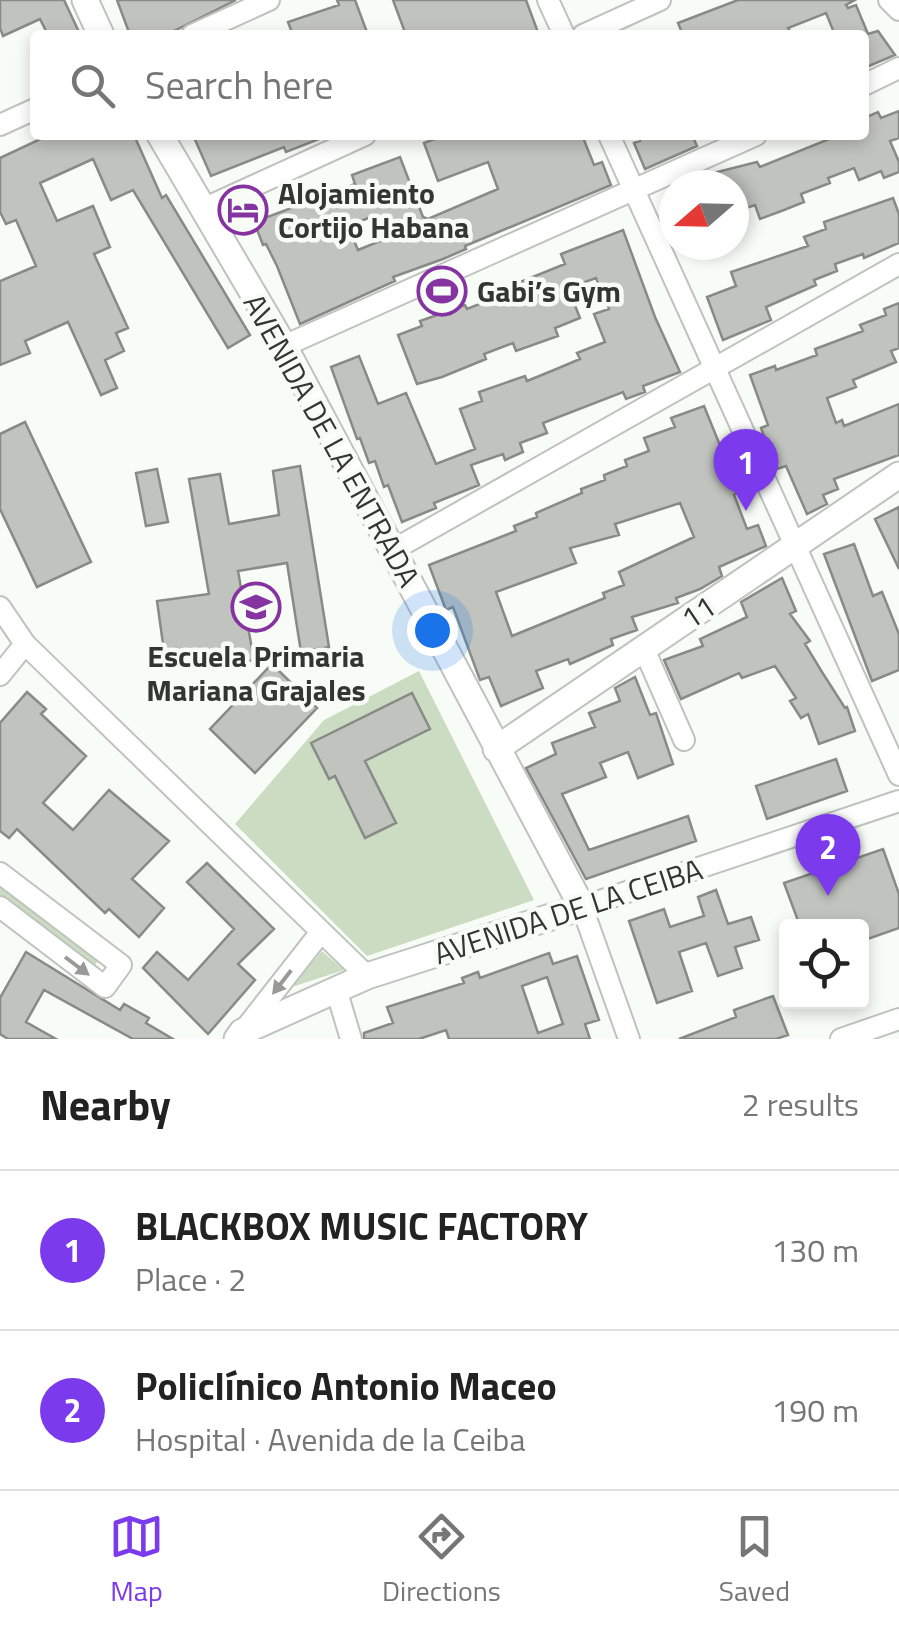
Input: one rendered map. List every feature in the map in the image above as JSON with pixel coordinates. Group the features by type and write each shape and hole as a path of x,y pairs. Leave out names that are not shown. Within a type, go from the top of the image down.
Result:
{"street":[{"path":"85,0 98,30"},
{"path":"203,30 269,0"},
{"path":"548,0 562,30"},
{"path":"594,30 660,0"},
{"path":"889,0 899,10"},
{"path":"869,82 899,68"},
{"path":"0,125 30,110"},
{"name":"AVENIDA DE LA ENTRADA","path":"163,140 284,346 582,907"},
{"path":"203,209 354,140"},
{"path":"611,140 899,775"},
{"path":"284,346 745,140"},
{"path":"394,550 899,264"},
{"name":"11","path":"496,749 899,475"},
{"path":"0,607 25,644 368,976"},
{"path":"0,674 25,644"},
{"path":"644,649 684,740"},
{"name":"AVENIDA DE LA CEIBA","path":"240,1035 368,976 899,802"},
{"path":"0,873 121,965 105,987 0,907"},
{"path":"582,907 629,1039"},
{"name":"AVENIDA DE LA CEIBA","path":"240,1035 321,932"},
{"path":"336,988 352,1039"},
{"path":"841,1039 899,1019"}],"green space":[{"path":"419,671 534,900 367,956 235,824 324,720"},
{"path":"0,884 99,959 94,967 0,895"},
{"path":"322,951 344,970 292,987"}],"building":[{"path":"0,0 64,0 78,30 46,30 40,19 3,36"},
{"path":"117,0 236,0 176,30 128,30"},
{"path":"337,0 355,0 366,30 291,30 288,22 339,5"},
{"path":"393,0 526,0 537,30 404,30"},
{"path":"738,0 855,0 846,5 856,5 866,30 833,30 826,13 789,30 681,30 678,23"},
{"path":"878,31 895,55 869,66 869,34"},
{"path":"899,111 899,138 890,141 899,172 884,178 881,171 859,180 854,168 801,194 804,202 760,219 755,205 749,207 749,170 725,170 757,162 760,167 827,140 869,140 869,116 878,112 881,118"},
{"path":"38,140 136,140 162,198 166,195 250,335 228,348 133,190 111,200 93,159 40,183 57,221 93,206 110,247 94,254 128,328 116,333 124,351 105,360 117,388 101,395 68,322 25,341 30,353 0,365 0,281 36,266 16,220 6,224 0,212 0,158"},
{"path":"195,140 317,140 286,152 284,147 211,176"},
{"path":"432,140 584,140 594,165 602,162 611,185 393,277 395,281 300,324 254,222 355,184 352,175 400,157 423,217 428,219 498,189 488,162 438,181 424,143","holes":["376,215 385,239 358,250 348,226"]},
{"path":"694,140 697,146 645,169 634,143"},
{"path":"893,198 899,214 899,243 864,258 863,254 835,264 837,271 814,280 816,285 766,307 771,320 723,340 707,297 736,286 731,272 808,246 804,237 826,229 824,222"},
{"path":"623,230 680,372 643,386 645,392 626,399 623,392 543,423 547,433 520,443 523,452 505,460 503,454 471,465 479,485 434,503 436,508 402,522 375,461 369,463 360,438 357,439 331,367 359,356 378,404 406,393 436,464 475,449 460,409 482,401 479,392 525,376 527,381 580,359 577,353 605,342 594,314 609,309 596,278 568,288 580,318 555,328 558,336 516,351 513,343 442,377 417,384 398,335 422,326 420,321 495,298 493,293 565,264 561,254"},
{"path":"899,303 899,348 891,351 896,362 853,380 856,387 827,398 836,423 842,420 844,426 899,404 899,455 834,479 838,489 823,495 827,504 807,514 786,466 777,469 761,428 768,425 750,375 817,355 815,349 863,331 860,325 886,315 884,309"},
{"path":"704,406 730,470 737,493 734,495 747,529 758,525 766,546 719,567 722,576 676,598 678,603 632,617 637,630 611,639 613,645 570,664 568,659 536,671 543,688 501,706 489,677 480,680 453,607 446,610 429,565 516,531 514,526 537,517 536,513 605,480 604,475 627,466 625,460 649,451 644,438 675,427 671,418","holes":["680,503 694,537 619,572 624,585 603,593 605,598 512,636 496,592 576,563 570,548 619,535 615,524"]},
{"path":"25,422 91,562 37,587 0,509 0,434"},
{"path":"300,466 329,647 301,652 287,563 238,571 254,660 222,666 221,658 166,665 157,601 209,594 189,479 220,474 229,524 279,515 273,471"},
{"path":"157,469 168,522 146,526 136,473"},
{"path":"899,507 899,569 875,519"},
{"path":"854,544 873,596 882,592 899,634 899,670 872,681 824,554"},
{"path":"782,578 796,611 790,614 810,641 805,644 822,672 847,707 855,731 819,744 808,714 801,718 790,701 796,698 775,666 742,678 739,673 681,699 664,660 703,646 700,639 747,617 741,602"},
{"path":"269,667 275,667 317,708 255,773 210,729"},
{"path":"635,677 650,715 656,713 673,764 638,778 628,752 600,763 606,777 562,794 589,850 688,816 696,841 586,879 526,768 556,754 552,743 595,727 589,713 620,701 615,688"},
{"path":"27,692 46,709 41,714 86,756 43,803 73,830 109,790 169,841 132,879 164,908 139,937 109,909 105,913 17,829 9,838 0,831 0,723"},
{"path":"412,693 430,729 365,761 396,823 365,838 335,776 329,779 311,743"},
{"path":"836,759 847,791 767,819 756,786"},
{"path":"883,849 899,894 899,928 869,939 869,919 797,919 784,883"},
{"path":"207,863 274,929 238,964 255,980 208,1034 143,968 157,952 188,980 234,929 187,882"},
{"path":"716,890 728,924 751,917 759,940 735,947 742,968 718,976 706,943 679,952 692,991 657,1003 629,921 664,909 670,927 704,916 698,897"},
{"path":"26,952 120,1010 124,1004 149,1018 146,1023 173,1039 133,1039 44,990 26,1022 56,1039 8,1039 0,1034 0,998"},
{"path":"549,953 553,964 577,956 599,1020 585,1024 590,1039 449,1039 446,1030 419,1039 364,1039 364,1033 393,1023 387,1007 464,983 462,978 478,972 480,978","holes":["547,977 563,1024 538,1033 522,986"]},
{"path":"773,996 788,1035 776,1039 679,1039 736,1017 734,1010"}],"place":[{"name":"Alojamiento Cortijo Habana","path":"243,210"},
{"name":"Gabi’s Gym","path":"442,291"},
{"name":"BLACKBOX MUSIC FACTORY","path":"746,511"},
{"name":"Escuela Primaria Mariana Grajales","path":"256,607"},
{"name":"Policlínico Antonio Maceo","path":"828,896"}]}
